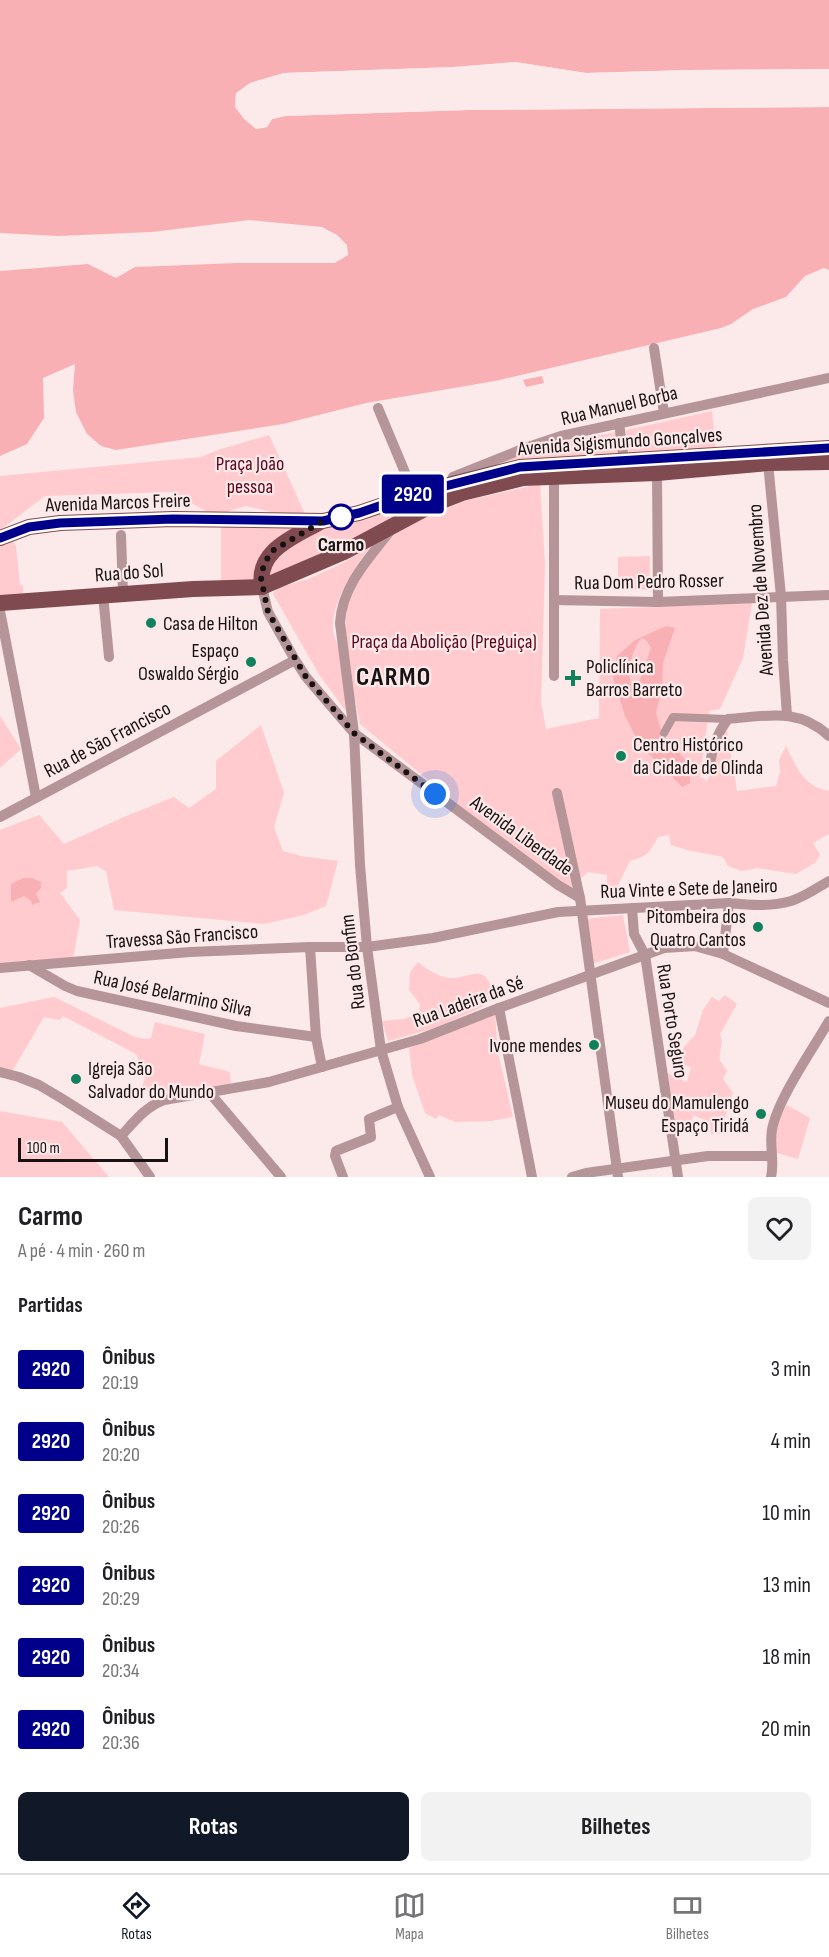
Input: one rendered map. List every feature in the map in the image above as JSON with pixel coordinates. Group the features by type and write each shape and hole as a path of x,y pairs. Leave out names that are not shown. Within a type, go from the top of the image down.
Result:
{"main road":[{"name":"Avenida Sigismundo Gonçalves","path":"382,505 520,467 829,448"},
{"name":"Avenida Sigismundo Gonçalves","path":"262,587 344,552 434,504 462,493 523,478 657,473 768,463 829,462"},
{"path":"382,505 387,507 394,516 395,525"},
{"name":"Avenida Marcos Freire","path":"0,538 29,527 60,523 173,519 323,521 382,505"},
{"path":"262,587 261,572 272,551 323,521"},
{"path":"286,542 280,555 281,560 288,567 299,571"},
{"name":"Rua do Sol","path":"0,603 193,589 262,587"}],"street":[{"path":"654,348 664,413"},
{"name":"Rua Manuel Borba","path":"419,493 525,448 561,436 829,378"},
{"path":"378,408 419,493"},
{"path":"619,423 624,460"},
{"name":"Avenida Dez de Novembro","path":"768,463 781,596 787,715"},
{"path":"657,473 658,602"},
{"path":"554,477 554,676"},
{"name":"Rua do Bonfim","path":"395,525 358,573 346,593 341,610 342,650 349,682 354,733 366,947 381,1050 398,1107 430,1177"},
{"path":"121,535 123,594"},
{"name":"Avenida Liberdade","path":"262,587 268,612 295,660 306,677 354,733 580,898"},
{"path":"103,595 109,657"},
{"name":"Rua Dom Pedro Rosser","path":"554,600 658,602 829,595"},
{"path":"0,611 36,797"},
{"name":"Rua de São Francisco","path":"0,817 295,660"},
{"path":"664,733 673,717 728,719 787,715 817,725 829,736"},
{"path":"710,765 711,751 716,738 728,719"},
{"path":"557,794 580,898 618,1173"},
{"name":"Rua Vinte e Sete de Janeiro","path":"366,947 433,938 558,912 729,903 752,905 792,901 829,881"},
{"path":"723,954 729,903"},
{"name":"Rua Porto Seguro","path":"632,908 634,934 645,955 678,1177"},
{"name":"Rua Ladeira da Sé","path":"121,1136 144,1111 164,1100 269,1082 420,1039 664,948 695,946 723,954 829,1003"},
{"path":"310,947 316,1037 321,1067"},
{"name":"Travessa São Francisco","path":"0,968 190,951 366,947"},
{"name":"Rua José Belarmino Silva","path":"29,965 77,991 236,1026 316,1037"},
{"path":"498,1008 532,1177"},
{"path":"771,1177 773,1168 771,1132 774,1120 829,1021"},
{"path":"0,1072 39,1085 121,1136 150,1177"},
{"path":"209,1092 281,1177"},
{"path":"343,1177 335,1156 336,1151 371,1137 369,1119 398,1107"},
{"path":"572,1177 586,1173 618,1173 708,1156 772,1156"}],"green space":[{"path":"712,411 716,452 629,454 626,430"},
{"path":"618,432 621,458 503,468 500,461 555,443"},
{"name":"Praça João pessoa","path":"269,435 305,514 276,513 246,506 226,512 207,512 173,492 45,496 0,530 0,476 201,457"},
{"name":"Praça da Abolição (Preguiça)","path":"540,484 545,564 541,702 546,729 599,718 600,609 752,603 743,658 720,709 709,711 700,777 706,782 712,773 717,746 727,730 737,791 776,786 780,772 779,760 786,746 802,775 813,785 829,791 829,834 813,843 820,855 815,863 796,874 758,868 742,871 728,866 723,857 671,845 669,835 658,837 647,853 630,861 619,883 615,901 607,898 607,875 588,872 570,888 455,802 360,724 344,646 347,608 362,571 401,527 465,501"},
{"path":"393,508 395,516 355,568 339,598 334,613 333,631 342,668 347,709 345,710 320,676 273,594 278,588 308,579 345,562 367,548 289,583 221,582 221,525"},
{"path":"13,542 16,546 23,593 0,597 0,546"},
{"path":"650,556 649,590 618,589 618,557"},
{"path":"0,716 21,749 0,768"},
{"path":"261,725 284,793 274,827 283,851 338,861 326,906 304,915 264,924 114,910 106,871 97,866 67,871 67,888 60,893 80,920 73,959 0,966 0,830 39,815 64,844 174,797 189,808 216,789 216,761"},
{"path":"623,915 630,952 592,964 585,919"},
{"path":"418,962 434,973 448,978 481,974 488,980 493,999 480,1008 438,1027 388,1041 382,1021 403,1019 419,1014 420,1004 409,990 410,972"},
{"path":"725,995 737,1004 720,1034 722,1041 719,1059 727,1071 723,1079 733,1093 721,1134 711,1134 710,1122 693,1115 692,1121 686,1128 680,1128 676,1136 667,1073 687,1082 691,1067 678,1064 684,1047 695,1035 703,1010 712,997 719,1001"},
{"path":"54,997 135,1037 151,1038 155,1022 205,1034 199,1064 230,1072 231,1087 157,1095 141,1090 145,1078 138,1074 136,1054 63,1016 60,1020 44,1017 11,1073 0,1070 0,1008"},
{"path":"495,1014 498,1053 513,1117 491,1121 455,1122 439,1115 436,1119 425,1113 412,1075 409,1048"},
{"path":"787,1105 810,1118 798,1159 774,1152 778,1120"},
{"path":"0,1111 62,1122 109,1177 0,1177"}],"shaded area":[{"path":"0,0 829,0 829,69 586,73 515,62 454,67 284,73 250,83 236,94 235,107 256,129 267,127 272,119 285,116 468,110 829,107 829,270 824,268 805,276 786,297 753,309 721,328 495,381 366,403 283,424 116,450 101,446 87,434 76,412 73,390 75,364 43,378 44,418 27,444 0,456 0,271 88,264 116,278 135,267 237,263 335,263 348,255 347,245 337,235 322,227 249,220 152,232 58,236 0,233"},
{"path":"542,376 544,383 526,387 523,380"},
{"path":"666,626 675,628 663,663 662,688 656,713 662,734 690,765 690,783 682,787 640,745 625,716 613,678 617,656 635,640","holes":["642,638 651,648 637,688 634,689 630,678 632,655"]},
{"path":"23,878 32,878 41,882 41,888 36,894 40,902 32,905 31,901 24,896 11,902 11,884"}],"pier":[{"path":"515,62 586,73 829,69 829,72 586,76 515,65 455,70 284,76 251,86 239,95 238,106 257,126 265,124 270,117 285,113 468,107 829,104 829,107 468,110 285,116 272,119 267,127 256,129 235,107 236,93 250,83 284,73 454,67"}],"bus line":[{"name":"2920","path":"0,538 29,527 60,523 173,519 323,521 359,513 414,494 520,467 829,448"}],"place":[{"name":"Carmo","path":"341,517"},
{"name":"Casa de Hilton","path":"151,623"},
{"name":"Espaço Oswaldo Sérgio","path":"251,662"},
{"name":"Policlínica Barros Barreto","path":"573,678"},
{"name":"Centro Histórico da Cidade de Olinda","path":"621,756"},
{"name":"Pitombeira dos Quatro Cantos","path":"758,927"},
{"name":"Ivone mendes","path":"594,1045"},
{"name":"Igreja São Salvador do Mundo","path":"76,1079"},
{"name":"Museu do Mamulengo Espaço Tiridá","path":"761,1114"}],"district":[{"name":"CARMO","path":"394,676"}],"route":[{"path":"341,517 323,521 272,551 267,557 261,578 268,612 306,677 354,733 435,794"}]}
